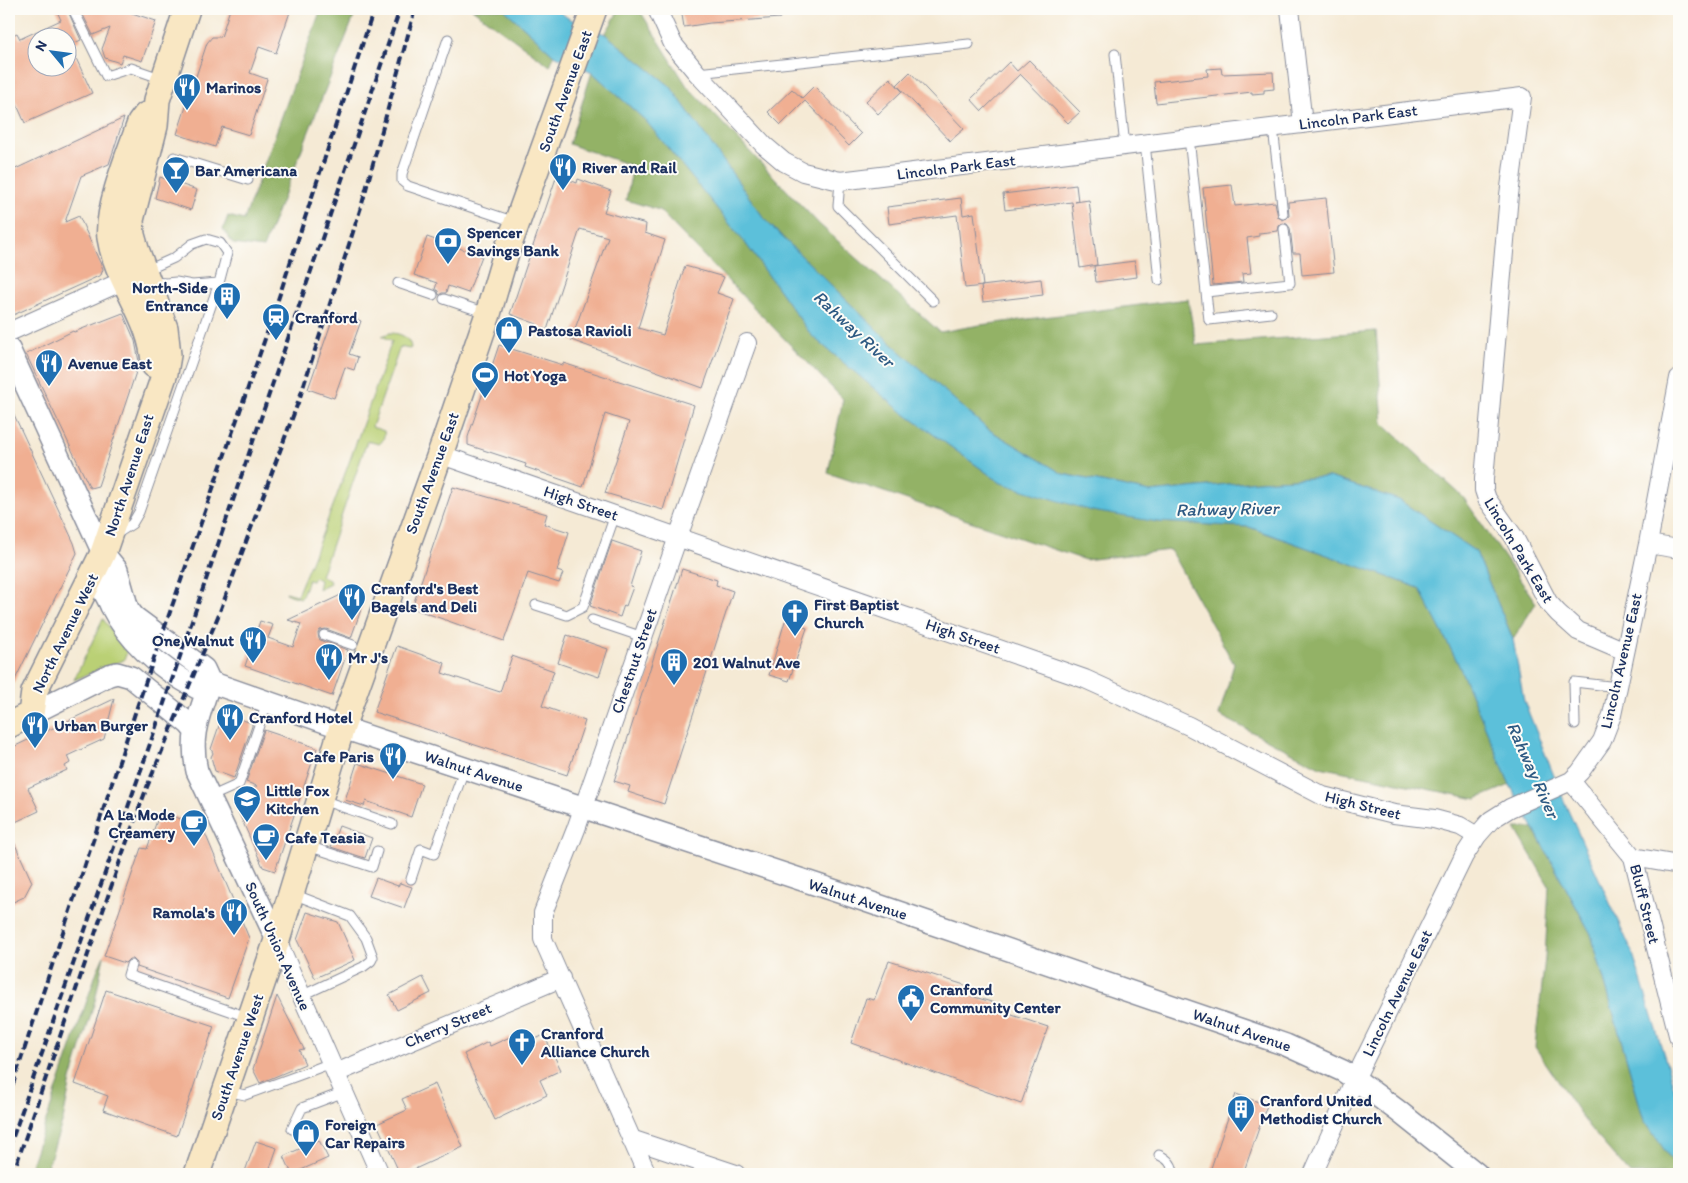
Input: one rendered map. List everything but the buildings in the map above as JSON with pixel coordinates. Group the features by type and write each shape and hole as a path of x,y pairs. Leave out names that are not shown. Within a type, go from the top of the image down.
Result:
{"main road":[{"name":"North Avenue East","path":"106,546 155,397 165,373 168,355 165,328 139,278 132,235 132,220 155,126 161,89 187,9"},
{"name":"South Avenue East","path":"277,940 342,727 440,454 488,314 506,253 594,9"},
{"name":"North Avenue West","path":"31,714 34,692 106,546"},
{"path":"9,725 31,714"},
{"name":"South Avenue West","path":"197,1174 235,1093 250,1018 277,940"}],"street":[{"name":"Lincoln Park East","path":"657,9 673,44 697,73 764,145 784,162 803,172 840,181 1522,97 1510,195 1484,490 1487,499 1514,537 1548,602 1578,631 1625,651"},
{"path":"1290,9 1303,124"},
{"path":"9,332 139,278"},
{"name":"Chestnut Street","path":"647,1174 543,939 544,913 584,807 747,343"},
{"path":"9,349 117,570 128,609 134,617 204,669 210,682"},
{"name":"Lincoln Avenue East","path":"1313,1174 1354,1079 1464,856 1477,836 1492,820 1510,808 1568,783 1580,772 1602,741 1612,715 1618,687 1648,544 1679,378"},
{"name":"High Street","path":"440,454 1086,679 1189,726 1323,796 1394,814 1434,818 1460,826 1477,836"},
{"path":"1648,544 1679,549"},
{"path":"31,714 109,675 117,673 130,677 188,725"},
{"name":"Walnut Avenue","path":"210,682 886,907 1286,1045 1336,1068 1354,1079 1398,1111 1477,1174"},
{"name":"South Union Avenue","path":"210,682 188,725 197,771 277,940 380,1174"},
{"path":"1568,783 1633,857 1679,865"},
{"name":"Bluff Street","path":"1633,857 1679,1039"},
{"name":"Cherry Street","path":"333,1068 561,978"},
{"path":"632,1139 736,1174"}],"lane":[{"path":"73,9 106,76 131,68 161,89"},
{"path":"448,40 402,174 402,181 408,186 517,222"},
{"path":"697,73 969,44"},
{"path":"1115,54 1125,146"},
{"path":"1273,128 1282,214"},
{"path":"1189,138 1209,320 1271,313"},
{"path":"1145,144 1159,280"},
{"path":"174,157 248,180"},
{"path":"840,181 838,206 933,301"},
{"path":"1206,292 1290,283 1284,229"},
{"path":"106,546 132,524 139,512 219,283 227,253 220,243 206,239 192,244 174,258 139,278"},
{"path":"139,278 192,285 219,283"},
{"path":"398,283 433,295"},
{"path":"444,299 488,314"},
{"path":"536,605 567,615 583,607 615,515"},
{"path":"592,620 643,637"},
{"path":"324,635 353,645"},
{"path":"1576,724 1574,682 1618,687"},
{"path":"210,798 239,784 267,702"},
{"path":"410,879 421,849 434,854 465,768"},
{"path":"320,799 392,824"},
{"path":"306,845 372,867 377,851"},
{"path":"291,893 350,916 366,938 373,957 363,967 301,996"},
{"path":"131,966 128,975 250,1018"},
{"path":"235,1093 305,1073 333,1068"},
{"path":"292,1129 302,1108 344,1092"},
{"path":"1159,1155 1168,1160 1172,1166 1172,1174"}],"green space":[{"path":"321,9 357,9 263,248 233,244 223,229 228,216 244,220"},
{"path":"472,9 504,9 554,55 550,66"},
{"path":"620,9 629,9 642,14 687,86 820,225 940,332 980,325 1188,299 1196,345 1376,331 1383,423 1463,497 1536,603 1513,639 1476,552 1399,500 1329,477 1258,481 1150,492 1063,474 986,428 881,334 766,221 670,86 605,34"},
{"path":"592,72 646,121 746,244 812,336 901,411 1001,483 1158,522 1249,527 1419,588 1457,661 1510,785 1476,799 1320,767 1219,715 1234,664 1170,550 1085,560 828,473 843,399 659,210 626,200 633,166 569,144"},
{"path":"390,333 407,338 411,348 400,347 372,427 384,431 383,440 379,444 367,441 321,576 329,580 330,583 318,589 320,580 314,577 312,581 308,580 301,598 287,594 286,592 297,595 323,532 392,341 382,336"},
{"path":"103,619 127,652 124,660 74,680"},
{"path":"1515,828 1533,828 1591,934 1644,1120 1679,1171 1679,1174 1630,1174 1589,1127 1535,1047 1545,958 1549,886"},
{"path":"104,956 95,1001 71,1080 63,1120 45,1174 28,1174 97,971"}],"water":[{"name":"Rahway River","path":"504,9 556,9 568,18 605,34 670,86 766,221 881,334 986,428 1063,474 1150,492 1258,481 1329,477 1399,500 1476,552 1513,639 1524,701 1567,808 1633,954 1679,1104 1679,1171 1644,1120 1591,934 1510,785 1457,661 1419,588 1249,527 1158,522 1092,511 1001,483 901,411 812,336 746,244 646,121 592,72 554,55"}],"railway":[{"path":"9,1096 138,704 266,336 374,9"},
{"path":"9,1148 158,721 400,9"},
{"path":"13,1174 147,787 219,614 299,400 362,204 415,9"}],"place":[{"name":"Marinos","path":"187,111"},
{"name":"River and Rail","path":"563,191"},
{"name":"Bar Americana","path":"176,194"},
{"name":"Spencer Savings Bank","path":"448,265"},
{"name":"North-Side Entrance","path":"227,320"},
{"name":"Cranford","path":"276,341"},
{"name":"Pastosa Ravioli","path":"509,354"},
{"name":"Avenue East","path":"49,387"},
{"name":"Hot Yoga","path":"485,399"},
{"name":"Cranford's Best Bagels and Deli","path":"352,621"},
{"name":"First Baptist Church","path":"795,637"},
{"name":"One Walnut","path":"253,664"},
{"name":"Mr J's","path":"329,681"},
{"name":"201 Walnut Ave","path":"674,686"},
{"name":"Cranford Hotel","path":"230,741"},
{"name":"Urban Burger","path":"35,749"},
{"name":"Cafe Paris","path":"393,780"},
{"name":"Little Fox Kitchen","path":"247,823"},
{"name":"A La Mode Creamery","path":"194,847"},
{"name":"Cafe Teasia","path":"266,861"},
{"name":"Ramola's","path":"234,936"},
{"name":"Cranford Community Center","path":"911,1022"},
{"name":"Cranford Alliance Church","path":"522,1066"},
{"name":"Cranford United Methodist Church","path":"1241,1133"},
{"name":"Foreign Car Repairs","path":"306,1157"}]}
